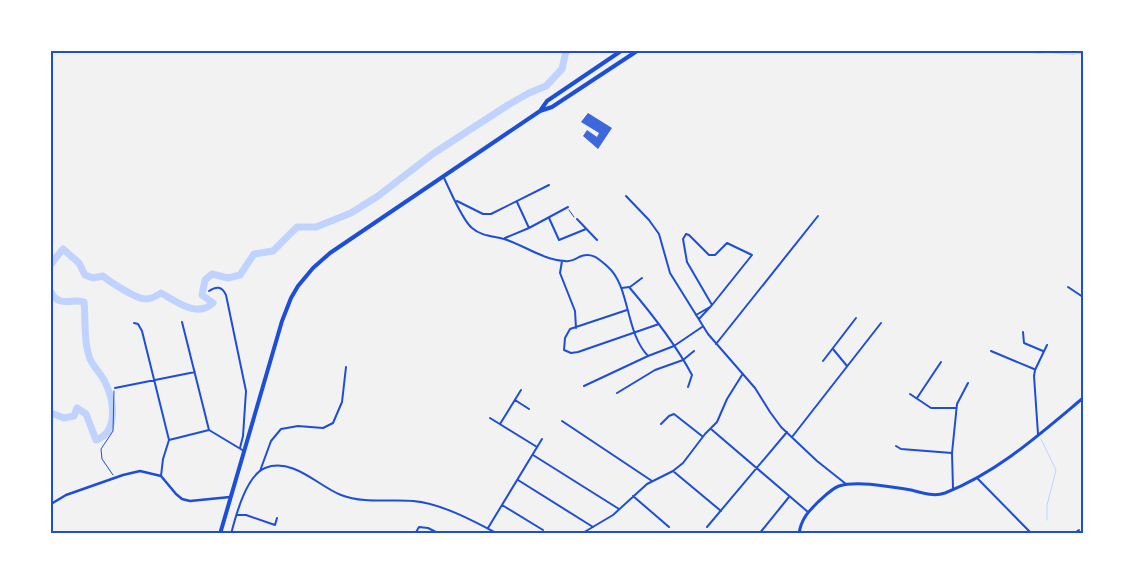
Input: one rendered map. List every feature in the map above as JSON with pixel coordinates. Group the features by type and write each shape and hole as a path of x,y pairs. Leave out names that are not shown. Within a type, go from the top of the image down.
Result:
{"main road":[{"path":"540,111 547,100 621,51"},
{"path":"220,534 282,321 291,298 313,268 330,253 442,176 540,111 552,106 637,51"},
{"path":"799,534 803,519 808,512 829,492 846,484 879,486 933,495 944,493 1005,461 1083,398"}],"street":[{"path":"442,176 472,228 488,236 504,239 562,261 572,260 585,254 592,255 614,273 620,282 634,334 639,345 648,356"},
{"path":"455,200 486,214 495,213 549,184"},
{"path":"626,196 649,220 659,234 670,273 716,344 755,388 774,418 817,461 846,484"},
{"path":"517,202 529,228"},
{"path":"504,239 568,207"},
{"path":"716,344 818,216"},
{"path":"549,218 559,240 586,229"},
{"path":"576,219 597,240"},
{"path":"699,320 712,305 752,255 726,243 715,255 709,255 689,234 686,234 683,239 687,262 712,305"},
{"path":"562,261 560,273 575,311 576,328"},
{"path":"621,288 629,287 642,278"},
{"path":"209,291 216,287 224,290 226,294 246,391 243,436 240,448"},
{"path":"629,287 659,324 692,375 688,386"},
{"path":"1068,287 1083,297"},
{"path":"696,315 712,305"},
{"path":"627,310 566,332 564,350 571,353 578,352 659,324"},
{"path":"823,361 856,318"},
{"path":"182,322 209,430"},
{"path":"134,323 138,324 142,330 169,440 163,459 161,476"},
{"path":"792,437 881,324"},
{"path":"584,386 674,346 703,326"},
{"path":"1023,332 1024,343 1043,351"},
{"path":"1038,435 1034,391 1035,370 1047,345"},
{"path":"833,348 847,366"},
{"path":"991,350 1035,370"},
{"path":"617,393 655,370 683,360 694,351"},
{"path":"917,399 941,362"},
{"path":"231,534 249,483 260,471 271,441 282,429 298,426 323,428 333,422 342,402 346,367"},
{"path":"115,388 195,372"},
{"path":"581,534 619,509 652,481 673,472 687,459 716,422 727,399 743,374"},
{"path":"953,488 952,453 957,408 958,402 968,383"},
{"path":"500,424 521,390"},
{"path":"910,394 930,408 957,408"},
{"path":"515,400 529,409"},
{"path":"661,424 674,414 703,437"},
{"path":"490,418 538,447"},
{"path":"562,421 652,481"},
{"path":"711,429 808,512"},
{"path":"169,440 209,430 245,451"},
{"path":"707,527 787,432"},
{"path":"488,528 542,439"},
{"path":"896,446 901,449 952,453"},
{"path":"533,455 619,509"},
{"path":"260,471 269,467 283,466 304,474 343,496 370,500 413,500 425,502 498,534"},
{"path":"51,504 66,495 140,471 161,476 176,494 187,501 232,496"},
{"path":"673,472 721,511"},
{"path":"976,477 1032,534"},
{"path":"518,480 593,527"},
{"path":"633,496 669,527"},
{"path":"759,534 790,496"},
{"path":"502,504 543,530"},
{"path":"237,515 246,515 275,525 277,518"},
{"path":"415,534 418,527 426,527 440,534"},
{"path":"1073,534 1079,530"}],"path":[{"path":"568,207 576,219"},
{"path":"115,388 112,402 113,431 101,449 102,459 116,478"}],"building":[{"path":"588,113 612,128 598,149 583,136 587,130 597,137 599,133 581,122"}],"waterway":[{"path":"51,264 63,249 79,263 85,275 93,278 103,276 137,297 148,299 161,293 187,307 194,309 207,307 213,303 202,295 205,280 212,274 228,278 240,275 254,254 273,251 297,227 316,227 351,213 378,196 434,153 508,105 546,86 562,69 566,51"},
{"path":"1026,51 1037,53 1083,53"},
{"path":"51,292 58,300 84,302 87,349 92,363 108,389 111,398 112,415 108,430 96,440 86,414 77,408 74,416 64,418 51,413"},
{"path":"1041,439 1056,470 1047,505 1047,520"}]}
